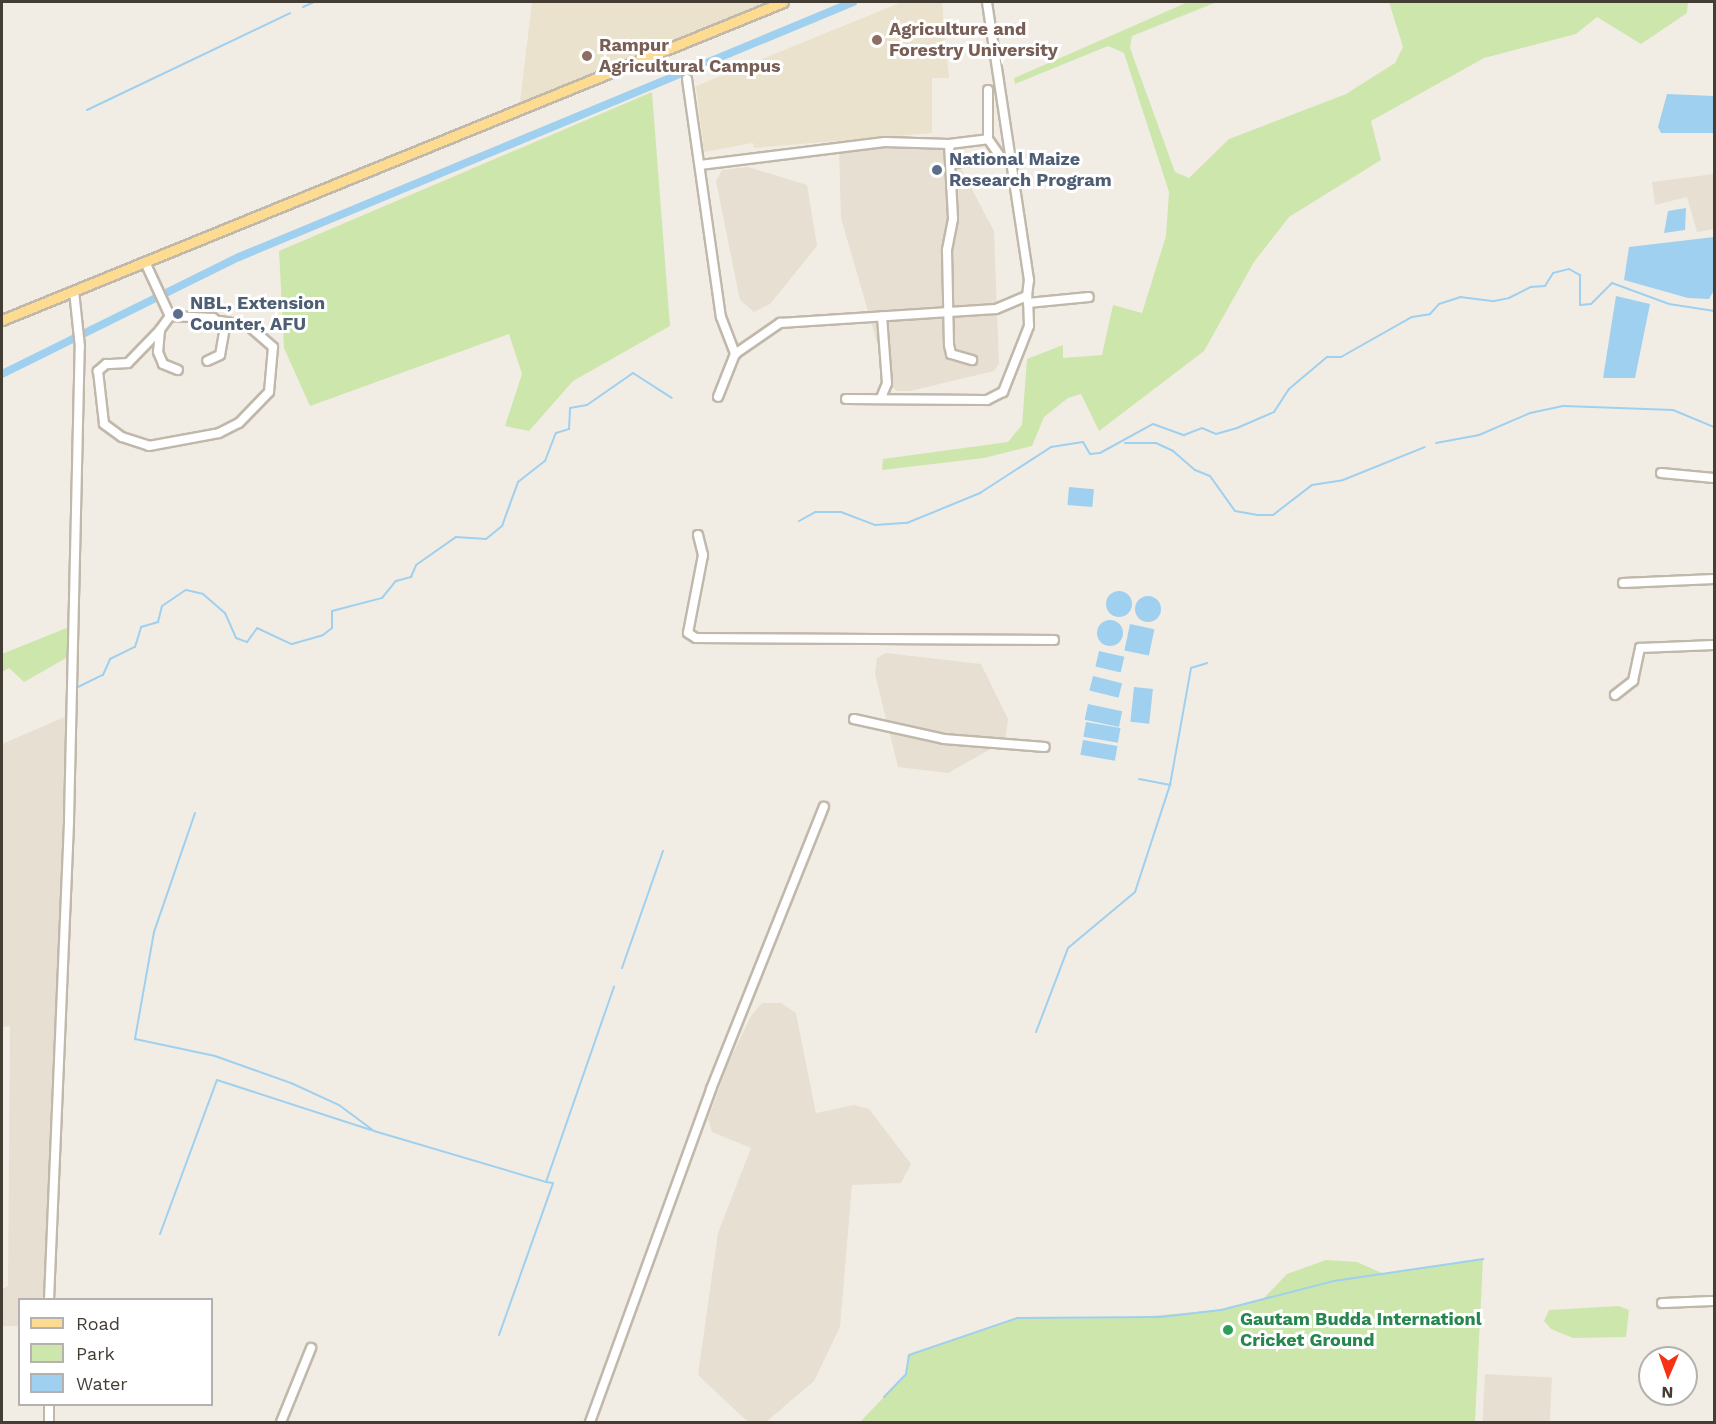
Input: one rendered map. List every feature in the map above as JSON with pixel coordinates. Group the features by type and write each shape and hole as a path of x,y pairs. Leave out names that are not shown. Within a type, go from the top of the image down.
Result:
{"main road":[{"path":"2,320 783,2"}],"street":[{"path":"846,399 987,400 1003,392 1029,326 1028,299 1006,158 987,2"},
{"path":"687,79 721,317 735,354"},
{"path":"988,90 988,139 1006,158"},
{"path":"700,165 885,142 949,144 988,139"},
{"path":"949,144 951,163 948,312 951,354 972,360"},
{"path":"951,163 1006,158"},
{"path":"145,262 170,316"},
{"path":"50,1298 69,820 80,347 74,291"},
{"path":"718,397 735,354 780,323 1009,307 1028,299 1089,297"},
{"path":"170,316 249,326 273,347 269,392 251,413 219,434 149,446 122,437 104,424 98,371 106,364 128,363 160,330 170,316"},
{"path":"881,398 887,383 882,316"},
{"path":"207,361 222,349 225,327 219,321"},
{"path":"160,330 160,359 178,370"},
{"path":"1661,473 1714,478"},
{"path":"698,536 703,555 688,633 696,638 1053,640"},
{"path":"1623,582 1714,579"},
{"path":"1615,695 1633,681 1640,648 1714,645"},
{"path":"854,719 944,739 1046,747"},
{"path":"590,1422 711,1089 824,807"},
{"path":"1662,1303 1714,1301"},
{"path":"282,1422 311,1348"},
{"path":"49,1406 49,1422"}],"shaded area":[{"name":"Rampur Agricultural Campus","path":"532,2 777,2 519,110"},
{"name":"Agriculture and Forestry University","path":"902,2 942,2 949,78 932,78 932,133 754,148 753,143 704,152 696,86"},
{"path":"849,144 950,148 994,231 999,364 994,371 910,391 897,391 889,384 841,218 839,152"},
{"path":"748,167 807,185 817,246 770,304 754,312 740,300 716,181 722,170"},
{"path":"1714,174 1714,229 1697,232 1687,197 1655,205 1652,182"},
{"path":"886,653 981,664 1008,719 1005,741 948,773 898,767 875,674 877,658"},
{"path":"67,716 47,1298 18,1298 18,1326 2,1326 2,1289 8,1286 10,1026 2,1027 2,744"},
{"path":"762,1003 781,1003 796,1013 816,1113 854,1105 869,1109 911,1164 901,1183 852,1185 840,1327 814,1381 766,1422 748,1422 698,1375 718,1233 751,1148 712,1132 708,1119 727,1066 751,1016"},
{"path":"1485,1374 1552,1378 1550,1422 1482,1422"}],"green space":[{"path":"1188,2 1217,2 1132,36 1130,48 1175,172 1189,178 1229,139 1346,94 1395,63 1403,47 1389,2 1688,2 1687,13 1641,44 1597,17 1576,34 1484,58 1371,121 1381,160 1289,217 1254,262 1204,351 1099,431 1081,394 1068,398 1044,417 1032,446 984,458 882,470 883,459 1008,442 1022,425 1027,359 1063,345 1063,358 1102,355 1113,305 1142,313 1166,236 1169,192 1124,53 1108,46 1015,84 1014,78"},
{"path":"652,92 670,326 573,381 529,431 505,426 522,374 509,334 310,406 284,348 279,251"},
{"path":"69,627 68,657 24,682 9,668 2,672 2,654"},
{"name":"Gautam Budda Internationl Cricket Ground","path":"1483,1259 1475,1422 860,1422 906,1374 909,1355 1017,1318 1137,1317 1221,1310 1263,1299 1287,1274 1326,1260 1357,1262 1384,1274"},
{"path":"1619,1306 1629,1310 1626,1337 1573,1338 1551,1329 1544,1321 1549,1310"}],"water":[{"path":"1667,94 1714,96 1714,133 1661,133 1658,127"},
{"path":"1686,208 1685,230 1664,233 1668,211"},
{"path":"1714,237 1713,292 1709,299 1688,298 1624,280 1629,247"},
{"path":"1616,296 1650,304 1635,378 1603,378"},
{"path":"1069,487 1094,489 1092,507 1067,505"},
{"path":"1119,591 1128,595 1132,604 1128,613 1119,617 1110,613 1106,604 1110,595"},
{"path":"1148,596 1157,600 1161,609 1157,618 1148,622 1139,618 1135,609 1139,600"},
{"path":"1110,620 1119,624 1123,633 1119,642 1110,646 1101,642 1097,633 1101,624"},
{"path":"1130,624 1154,629 1149,656 1124,650"},
{"path":"1099,651 1124,657 1121,672 1095,667"},
{"path":"1093,676 1122,683 1118,698 1089,691"},
{"path":"1134,687 1153,689 1149,724 1130,722"},
{"path":"1088,704 1122,711 1119,727 1085,720"},
{"path":"1086,722 1120,728 1118,743 1083,737"},
{"path":"1083,740 1117,746 1115,761 1080,755"}],"waterway":[{"path":"303,7 314,2"},
{"path":"2,374 239,257 853,2"},
{"path":"87,110 290,13"},
{"path":"799,521 815,512 841,512 875,525 907,523 980,493 1051,447 1083,442 1090,454 1100,453 1153,424 1184,435 1202,428 1216,434 1237,428 1274,412 1289,389 1327,357 1341,357 1412,317 1430,314 1439,304 1460,297 1494,301 1509,298 1531,287 1545,286 1553,273 1569,269 1580,275 1580,305 1591,304 1612,283 1669,304 1714,311"},
{"path":"78,687 103,675 110,659 135,647 141,627 158,622 162,606 186,590 203,594 225,613 236,638 247,642 257,628 292,644 323,635 332,628 332,611 382,598 396,581 411,577 416,565 456,537 486,539 502,526 518,482 545,461 556,433 569,429 570,408 587,405 633,373 672,398"},
{"path":"1436,443 1479,435 1530,413 1564,406 1673,410 1714,427"},
{"path":"1125,443 1156,443 1173,451 1195,470 1210,476 1235,511 1258,515 1273,515 1312,485 1343,480 1425,447"},
{"path":"1036,1032 1068,948 1135,892 1170,785 1191,668 1207,663"},
{"path":"1139,779 1170,785"},
{"path":"195,813 154,932 135,1039 215,1056 291,1083 339,1105 374,1131 546,1182 614,987"},
{"path":"622,968 663,851"},
{"path":"160,1234 217,1080 371,1130"},
{"path":"499,1335 553,1183 546,1182"},
{"path":"884,1397 906,1374 909,1355 1017,1318 1161,1317 1221,1310 1334,1281 1483,1259"}],"place":[{"name":"Agriculture and Forestry University","path":"877,40"},
{"name":"Rampur Agricultural Campus","path":"587,56"},
{"name":"National Maize Research Program","path":"937,170"},
{"name":"NBL, Extension Counter, AFU","path":"178,314"},
{"name":"Gautam Budda Internationl Cricket Ground","path":"1228,1330"}]}
